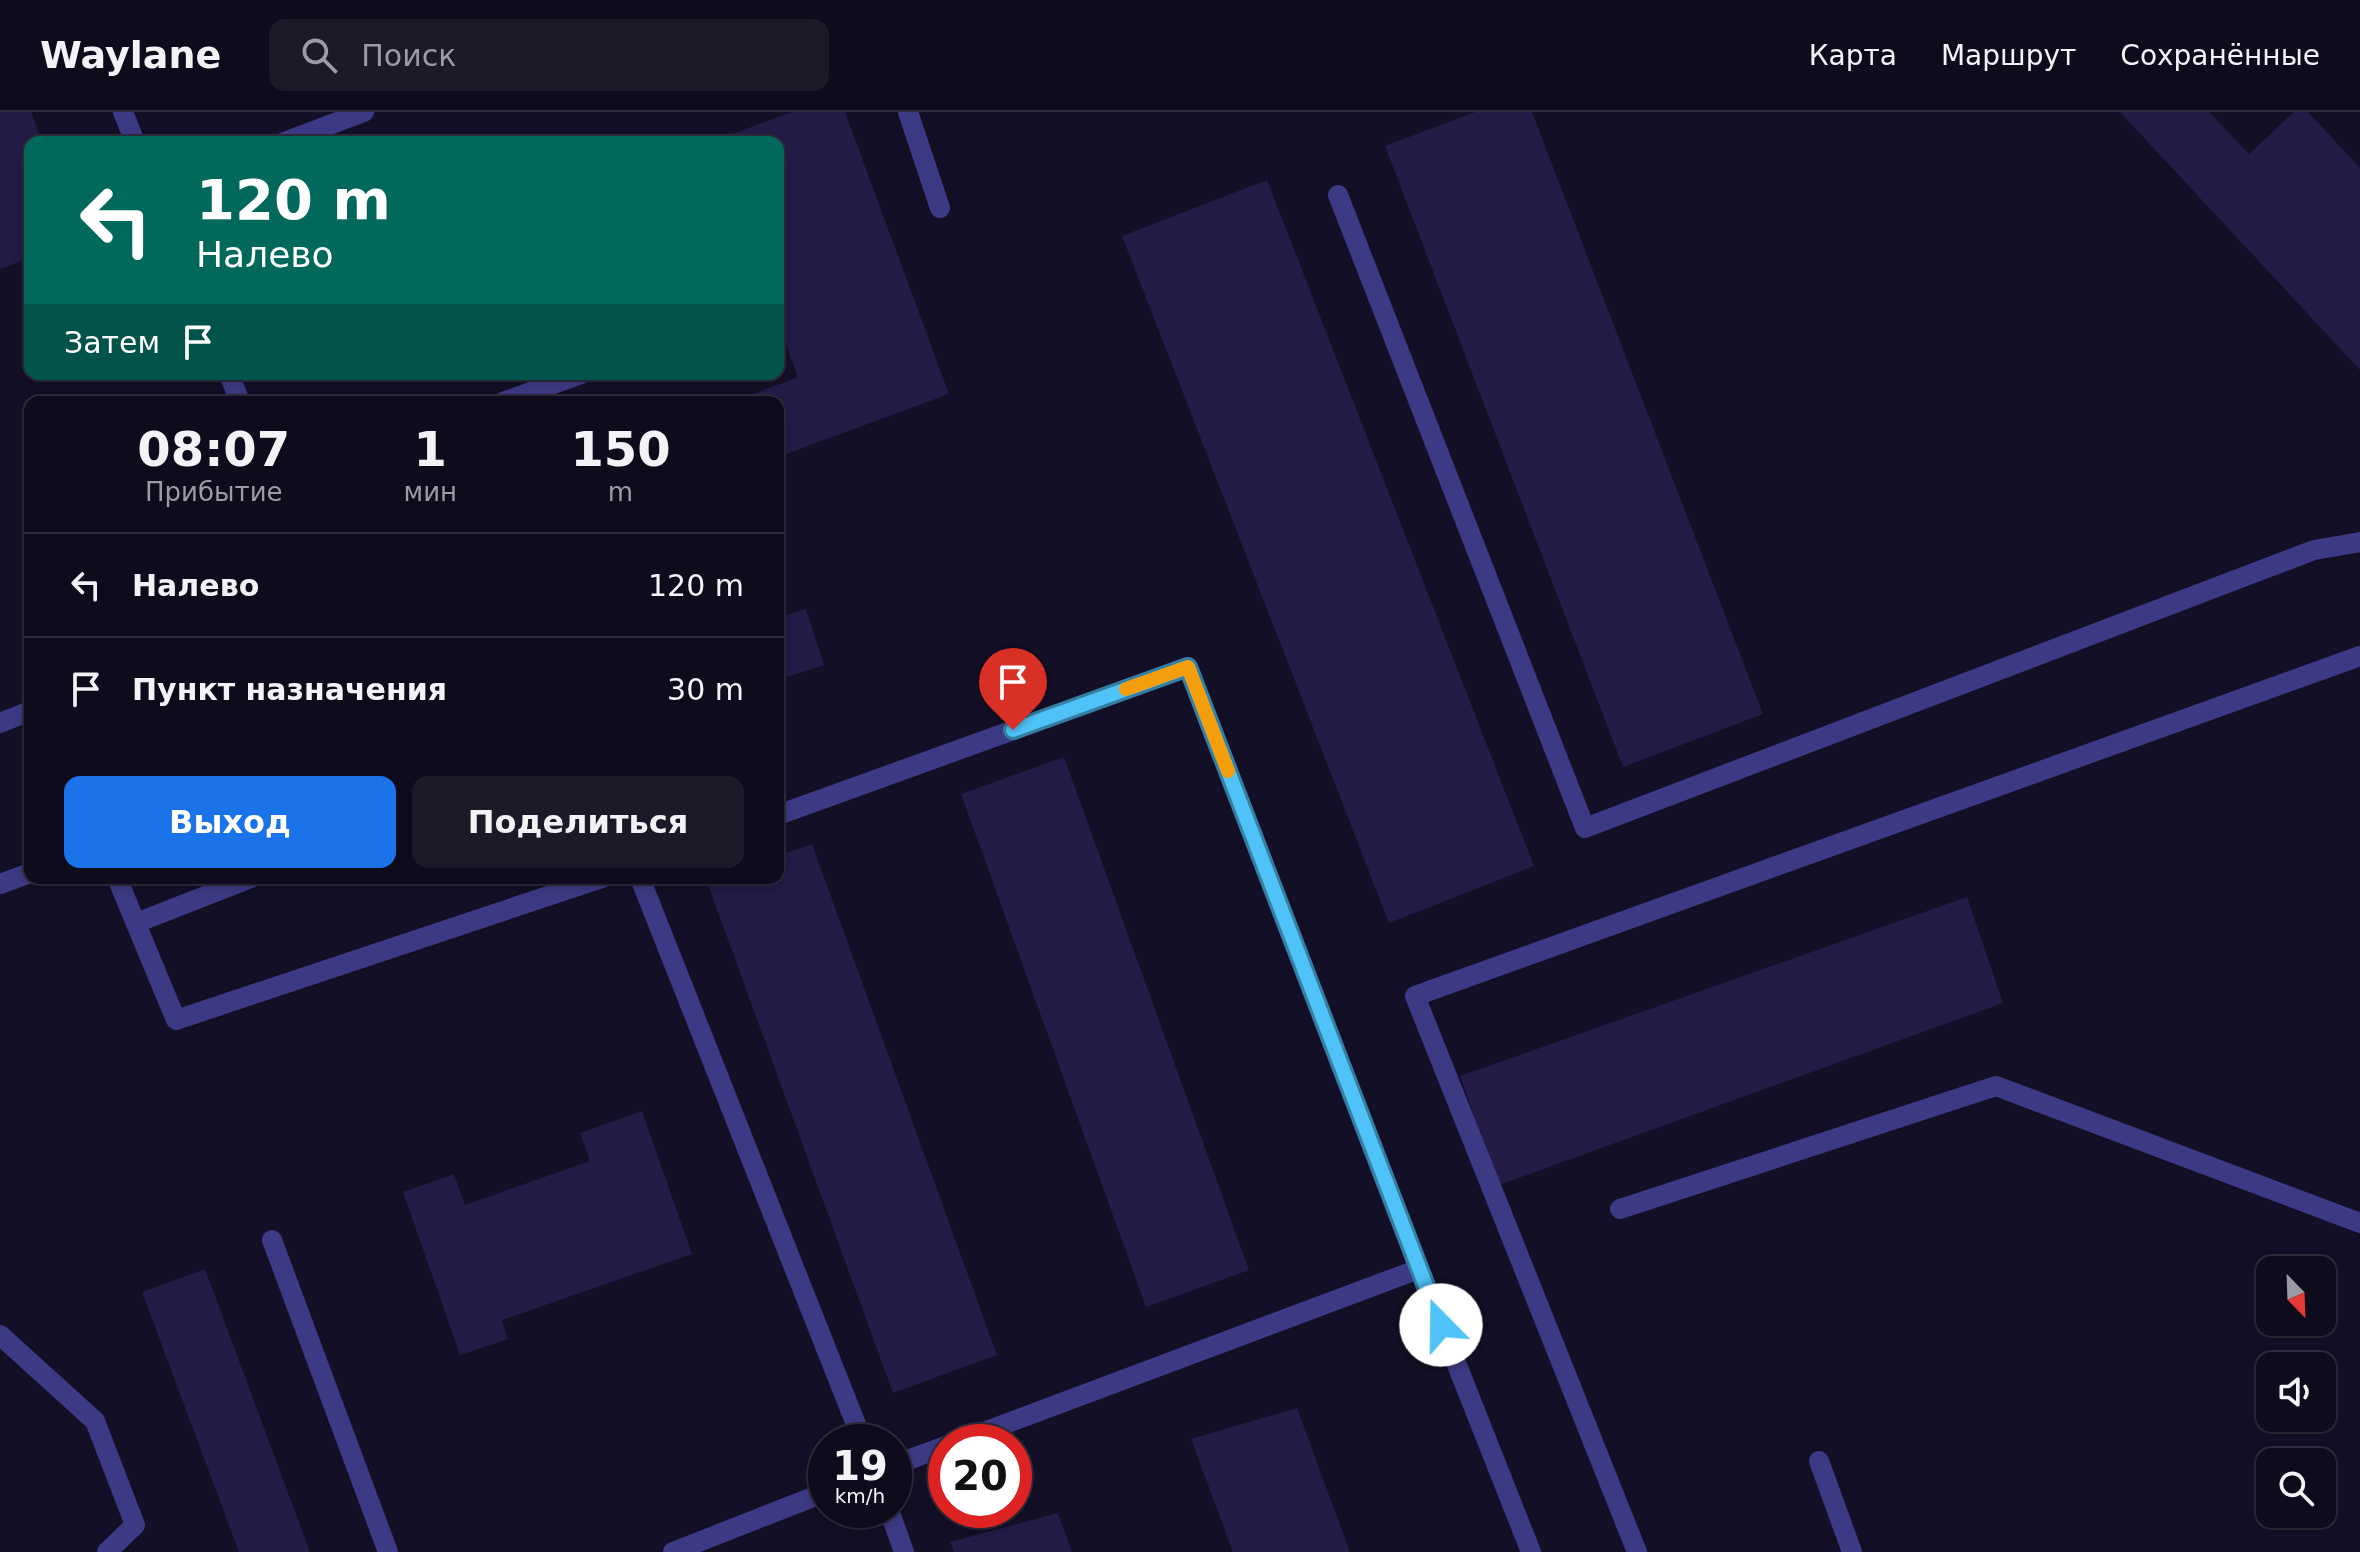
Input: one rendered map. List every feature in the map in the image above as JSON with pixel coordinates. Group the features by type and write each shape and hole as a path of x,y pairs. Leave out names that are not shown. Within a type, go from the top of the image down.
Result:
{"lane":[{"path":"123,112 133,136"},
{"path":"300,136 364,112"},
{"path":"908,112 940,208"},
{"path":"1338,195 1585,828 2314,550 2360,542"},
{"path":"520,396 564,380"},
{"path":"1637,1552 1415,996 2360,656"},
{"path":"784,813 1188,667 1531,1552"},
{"path":"0,723 24,713"},
{"path":"0,884 24,875"},
{"path":"120,884 176,1020 584,884"},
{"path":"136,923 236,884"},
{"path":"642,884 856,1424"},
{"path":"1620,1209 1996,1086 2360,1223"},
{"path":"272,1240 388,1552"},
{"path":"1005,1424 1419,1269"},
{"path":"0,1335 95,1421 135,1525 107,1552"},
{"path":"1819,1461 1852,1552"},
{"path":"673,1552 808,1499"},
{"path":"895,1528 904,1552"}],"building":[{"path":"0,112 31,112 40,136 24,136 24,260 0,269"},
{"path":"792,112 845,112 949,394 784,455 784,396 747,396 798,377 784,339 784,136 727,136"},
{"path":"1475,112 1532,112 1763,714 1623,767 1385,146"},
{"path":"2120,112 2209,112 2249,154 2294,112 2308,112 2360,168 2360,370"},
{"path":"1267,180 1534,866 1389,923 1122,236"},
{"path":"806,609 824,665 784,678 784,616"},
{"path":"1064,757 1249,1270 1146,1307 961,794"},
{"path":"812,844 997,1355 893,1393 708,884 784,884 784,854"},
{"path":"1967,897 2003,1003 1499,1185 1460,1076"},
{"path":"642,1111 692,1254 502,1320 508,1339 460,1355 403,1192 454,1174 465,1205 590,1161 580,1133"},
{"path":"205,1269 310,1552 239,1552 142,1292"},
{"path":"1297,1408 1350,1552 1233,1552 1191,1439"},
{"path":"1058,1513 1072,1552 954,1552 950,1542 1002,1528 1032,1528 1032,1520"}],"slow traffic":[{"path":"1126,689 1188,667 1228,771"}],"route":[{"path":"1013,730 1188,667 1441,1325"}]}
